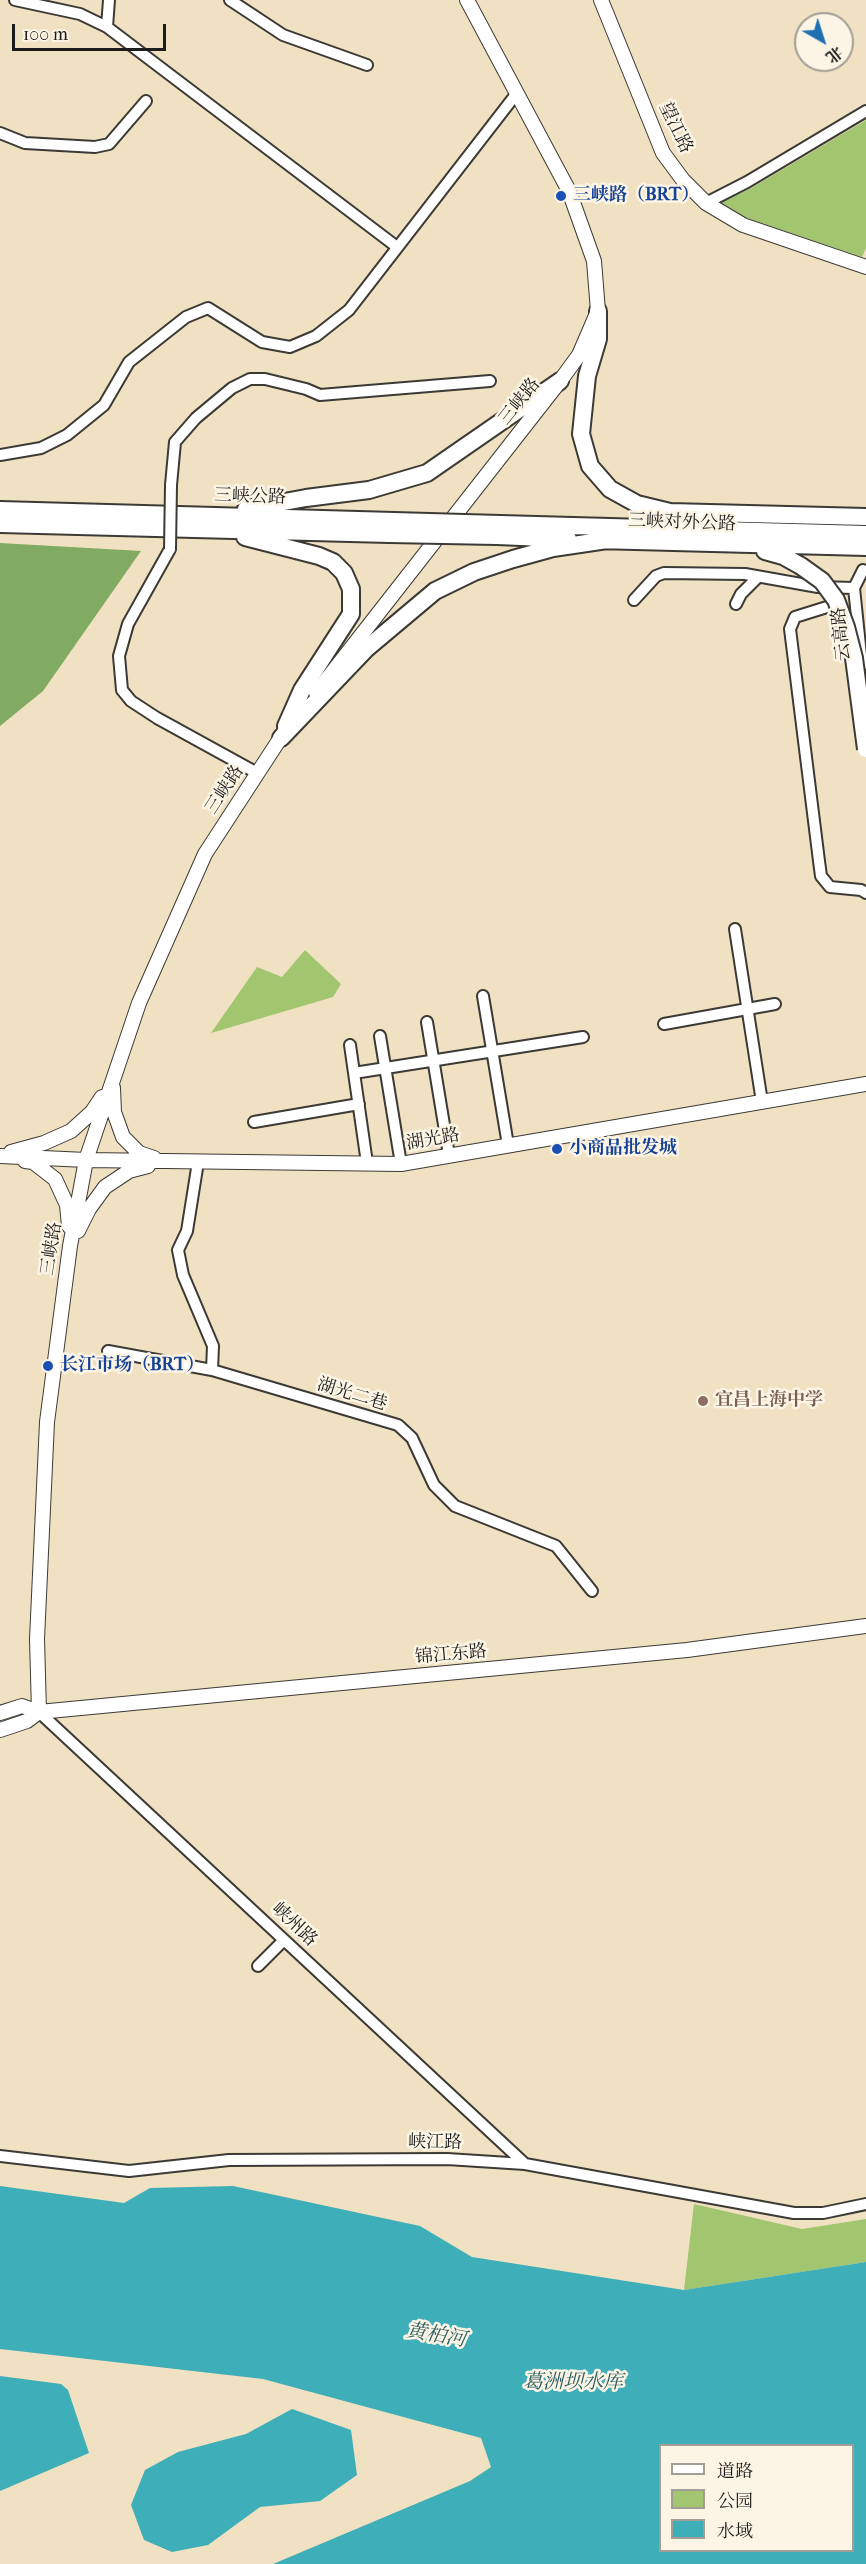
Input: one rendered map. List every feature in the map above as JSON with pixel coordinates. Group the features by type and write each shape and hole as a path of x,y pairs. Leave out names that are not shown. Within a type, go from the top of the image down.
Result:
{"highway":[{"path":"598,311 598,339 587,376 581,434 590,466 610,489 637,504 670,512 866,518"},
{"path":"214,522 306,498 369,490 427,473 560,381"},
{"name":"三峡公路","path":"0,510 214,522 498,530"},
{"path":"214,522 333,562 344,573 351,590 351,614 302,690 281,738"},
{"name":"三峡公路","path":"0,524 214,522"},
{"name":"三峡对外公路","path":"498,530 866,534"},
{"name":"三峡对外公路","path":"498,530 607,540 866,547"},
{"path":"281,738 366,649 435,591 453,581 502,562 553,548 607,540"},
{"path":"738,544 783,556 801,566 822,581 836,600 854,658 866,749"}],"main road":[{"name":"三峡路","path":"39,1712 37,1639 47,1422 70,1246 86,1161 139,1003 205,854 257,773 281,738 560,381 579,355 598,311 594,261 569,191 467,0"},
{"name":"望江路","path":"601,0 663,153 683,180 706,203 743,225 866,267"},
{"path":"0,1156 44,1143 71,1131 92,1112 113,1080"},
{"path":"113,1080 114,1112 123,1137 138,1153 165,1161"},
{"name":"湖光路","path":"0,1156 86,1161 401,1164 866,1084"},
{"path":"0,1156 33,1162 55,1179 67,1204 70,1246"},
{"path":"70,1246 89,1209 105,1187 129,1171 165,1161"},
{"name":"锦江东路","path":"39,1712 687,1650 866,1626"},
{"path":"0,1713 22,1706 39,1712"},
{"path":"0,1730 27,1722 39,1712"}],"street":[{"path":"15,0 80,14 107,27 397,247"},
{"path":"107,27 109,0"},
{"path":"230,0 283,35 367,65"},
{"path":"0,455 41,448 67,435 104,405 129,362 186,317 208,308 261,342 291,347 316,336 349,310 517,93"},
{"path":"0,134 25,143 95,147 109,144 146,101"},
{"path":"706,203 747,182 866,111"},
{"path":"257,773 157,718 131,701 122,690 118,656 128,624 170,549 171,485 175,442 205,410 232,388 249,379 265,379 306,389 320,395 490,381"},
{"name":"云高路","path":"863,570 854,588 866,698"},
{"path":"634,600 659,574 745,574 818,587 854,588"},
{"path":"736,604 741,594 758,577"},
{"path":"827,607 795,617 790,629 821,876 830,887 861,890 866,893"},
{"path":"735,929 762,1102"},
{"path":"483,996 507,1145"},
{"path":"664,1024 776,1004"},
{"path":"427,1022 449,1155"},
{"path":"380,1036 401,1164"},
{"path":"354,1073 583,1036"},
{"path":"350,1046 367,1163"},
{"path":"254,1122 359,1104"},
{"path":"198,1162 187,1231 178,1250 183,1275 213,1346 212,1370"},
{"name":"湖光二巷","path":"108,1351 212,1370 398,1425 412,1438 434,1485 455,1506 556,1546 592,1591"},
{"name":"峡州路","path":"39,1712 525,2164"},
{"path":"258,1966 284,1940"},
{"name":"峡江路","path":"0,2156 129,2171 229,2160 447,2159 525,2164 794,2213 823,2213 866,2204"}],"green space":[{"path":"866,120 866,248 862,257 717,208 716,204 748,190"},
{"path":"0,543 141,551 43,691 0,726"},
{"path":"305,950 341,984 333,997 211,1033 257,967 282,977"},
{"path":"694,2204 802,2229 866,2219 866,2262 684,2290"}],"water":[{"name":"葛洲坝水库","path":"0,2186 124,2203 150,2188 233,2186 420,2226 472,2257 684,2290 866,2262 866,2564 273,2564 470,2481 491,2467 481,2438 263,2379 0,2349"},
{"path":"0,2376 61,2384 68,2390 89,2453 0,2491"},
{"path":"292,2409 351,2430 357,2475 320,2501 260,2507 208,2545 172,2552 144,2540 131,2505 145,2470 178,2452 246,2434"}],"place":[{"name":"三峡路（BRT）","path":"561,196"},
{"name":"小商品批发城","path":"557,1149"},
{"name":"长江市场（BRT）","path":"48,1366"},
{"name":"宜昌上海中学","path":"703,1401"}],"water label":[{"name":"黄柏河","path":"436,2336"}]}
